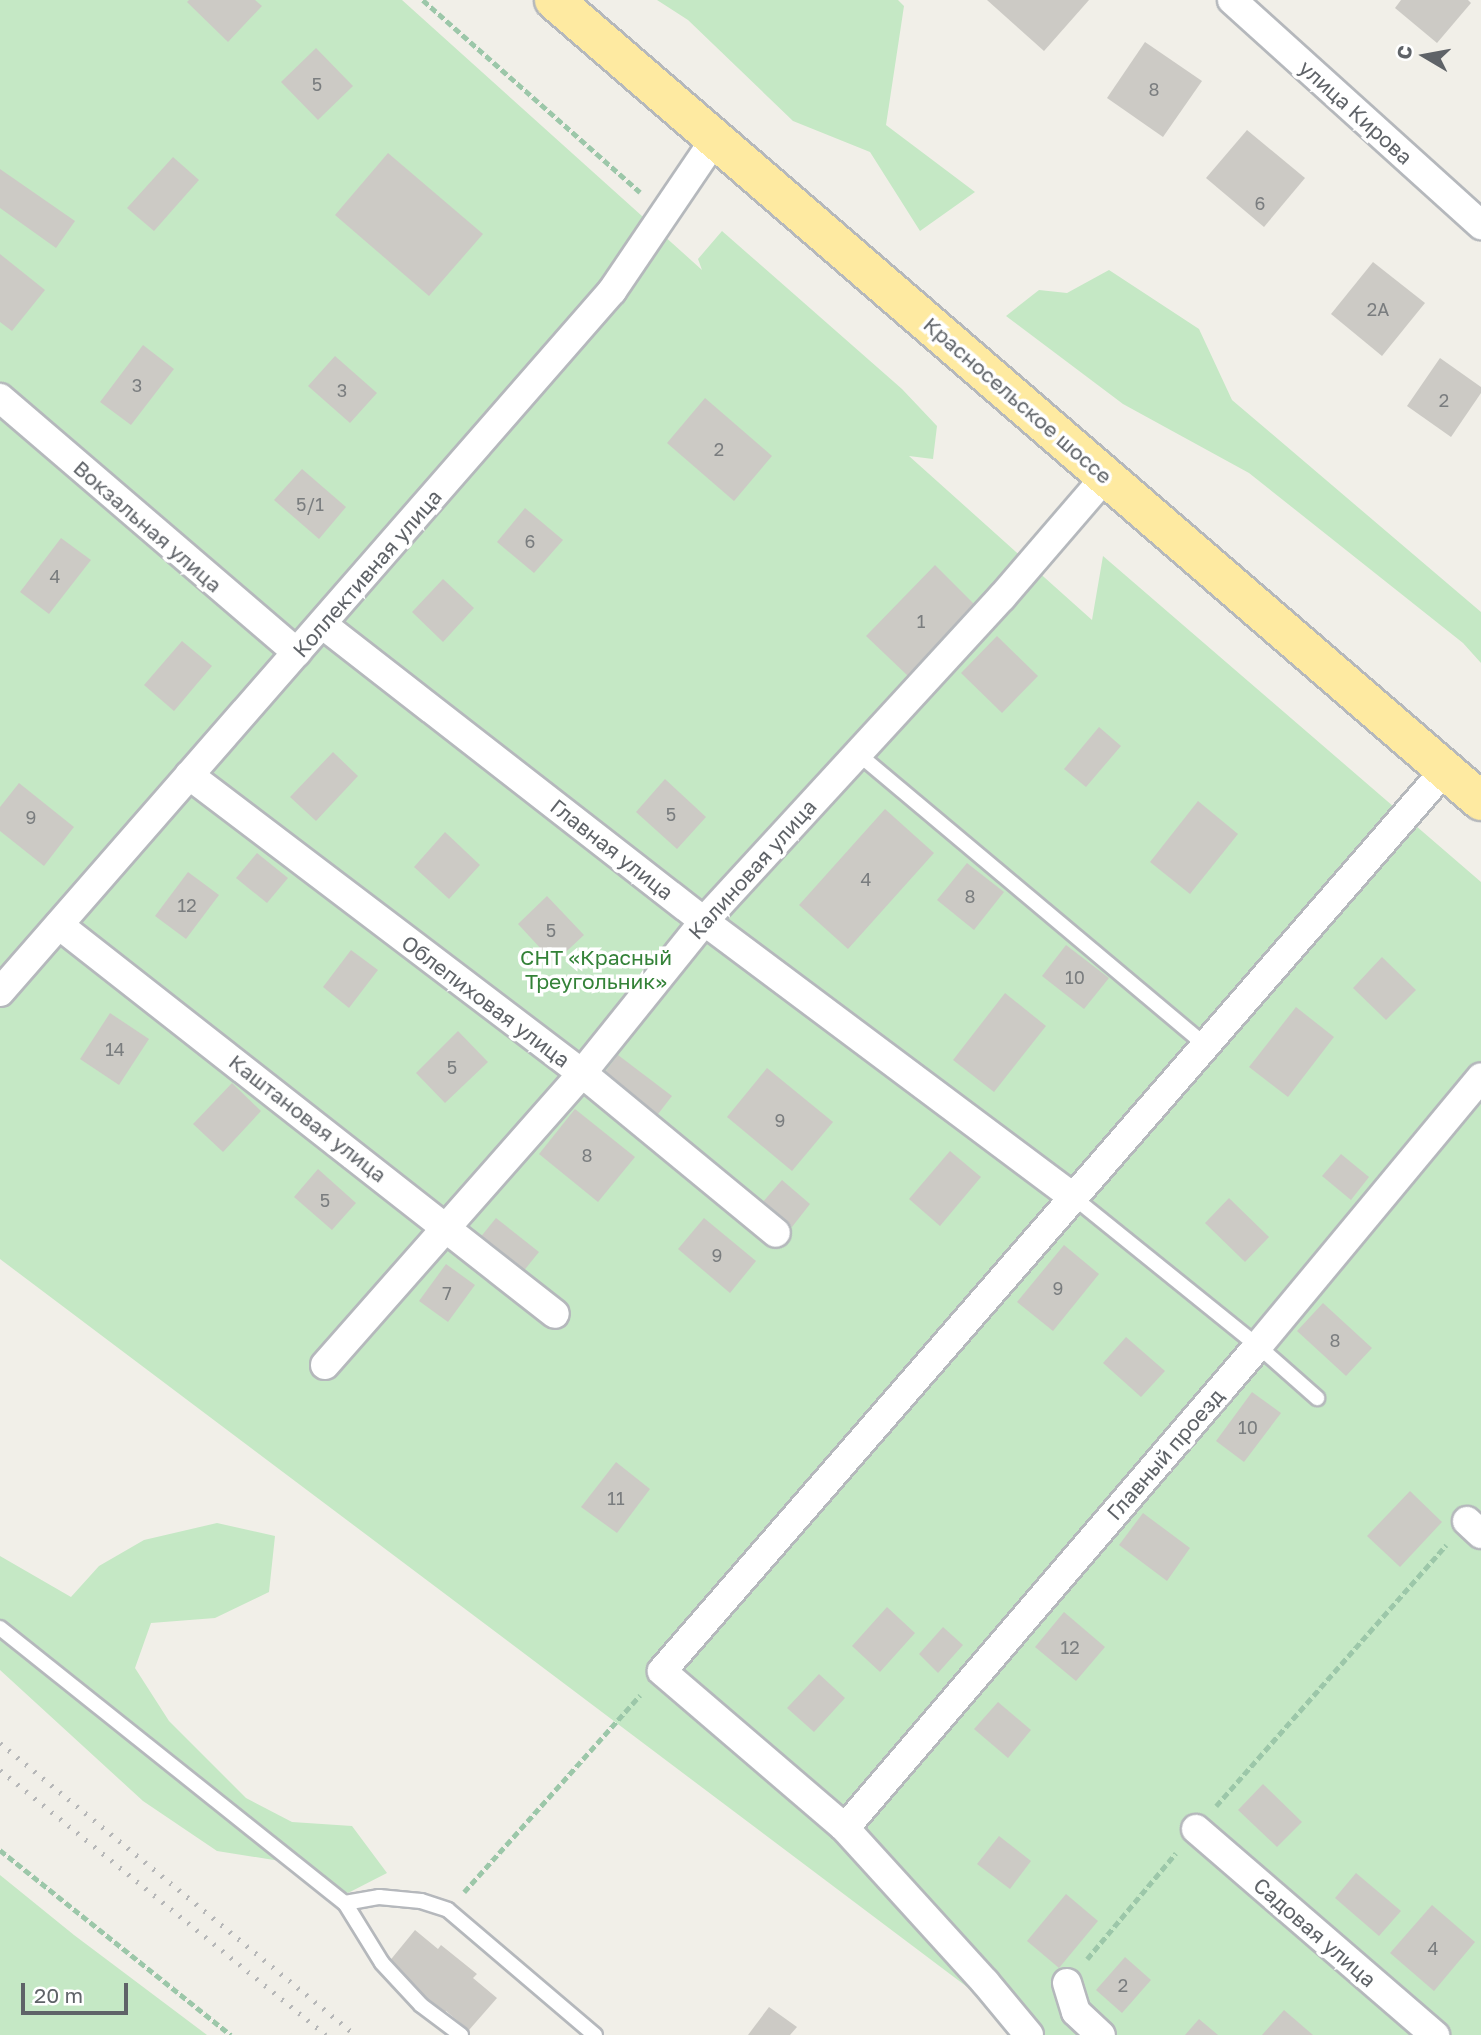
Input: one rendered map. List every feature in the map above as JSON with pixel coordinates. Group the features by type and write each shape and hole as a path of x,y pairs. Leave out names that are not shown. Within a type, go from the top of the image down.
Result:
{"highway":[{"name":"Красносельское шоссе","path":"554,0 1481,801"}],"street":[{"name":"улица Кирова","path":"1232,0 1481,225"},
{"name":"Коллективная улица","path":"0,992 612,291 715,139"},
{"name":"Вокзальная улица","path":"0,398 296,653"},
{"name":"Калиновая улица","path":"325,1365 445,1225 582,1073 704,921 856,752 1002,597 1106,476"},
{"name":"Главная улица","path":"322,624 704,921 1072,1196"},
{"path":"1029,2035 985,1982 845,1828 662,1671 1445,769"},
{"name":"Облепиховая улица","path":"189,775 582,1073 776,1233"},
{"name":"Каштановая улица","path":"59,925 445,1225 555,1314"},
{"name":"Главный проезд","path":"845,1828 1258,1346 1481,1077"},
{"name":"Садовая улица","path":"1196,1829 1435,2035"},
{"path":"1067,1983 1076,2012 1101,2035"}],"lane":[{"path":"856,752 1205,1045"},
{"path":"1072,1196 1258,1346 1318,1398"},
{"path":"0,1628 345,1903 382,1964 421,2005 461,2035"},
{"path":"345,1903 379,1897 421,1900 448,1910 595,2035"}],"path":[{"path":"423,0 664,213"},
{"path":"1067,1983 1196,1829 1474,1527"},
{"path":"448,1910 662,1671"},
{"path":"0,1850 231,2035"}],"green space":[{"name":"СНТ «Красный Треугольник»","path":"0,0 402,0 702,270 698,259 722,231 902,389 937,426 933,459 909,456 1092,620 1103,556 1481,882 1481,2035 1031,2035 0,1259"},
{"path":"657,0 898,0 904,6 886,125 975,192 920,231 870,152 793,121 688,20"},
{"path":"1109,270 1199,329 1232,400 1481,612 1481,663 1463,643 1249,473 1123,404 1006,316 1039,290 1067,293"},
{"path":"217,1523 275,1536 269,1592 215,1618 151,1623 135,1668 169,1721 246,1798 292,1822 352,1826 387,1873 348,1893 280,1861 217,1851 143,1801 0,1670 0,1556 71,1597 99,1566 144,1540"},
{"path":"0,1875 74,1935 207,2035 0,2035"}],"building":[{"path":"255,0 262,6 228,42 187,2"},
{"path":"987,0 1089,0 1044,51"},
{"path":"1401,0 1468,0 1471,3 1437,43 1395,8"},
{"path":"1145,42 1202,81 1163,137 1107,98"},
{"path":"316,48 353,86 318,120 281,82"},
{"path":"1247,130 1305,178 1264,227 1206,178"},
{"path":"388,153 483,234 429,296 335,215"},
{"path":"173,157 199,180 154,231 127,208"},
{"path":"0,169 75,221 56,248 0,208"},
{"path":"0,254 45,290 12,331 0,322"},
{"path":"1373,262 1425,303 1382,356 1331,314"},
{"path":"143,345 174,369 131,425 100,402"},
{"path":"335,356 377,393 350,423 308,386"},
{"path":"1440,358 1481,387 1481,393 1451,437 1407,406"},
{"path":"705,398 772,456 734,501 667,443"},
{"path":"302,469 346,507 319,539 274,500"},
{"path":"525,508 563,540 534,573 497,542"},
{"path":"61,538 91,560 49,614 20,592"},
{"path":"935,565 976,606 908,676 866,636"},
{"path":"443,579 474,608 443,642 412,612"},
{"path":"997,636 1038,676 1002,713 961,673"},
{"path":"182,641 212,666 174,711 144,685"},
{"path":"1099,727 1121,746 1086,787 1064,769"},
{"path":"333,752 358,776 316,821 290,797"},
{"path":"665,779 706,817 677,849 636,812"},
{"path":"19,783 74,827 44,866 0,831 0,807"},
{"path":"1198,801 1238,834 1190,894 1150,862"},
{"path":"885,809 934,853 848,949 799,905"},
{"path":"445,832 480,865 449,899 414,867"},
{"path":"257,853 288,878 267,903 236,878"},
{"path":"967,863 1004,892 974,930 937,900"},
{"path":"188,872 219,895 186,939 155,916"},
{"path":"547,896 584,935 554,963 518,924"},
{"path":"1066,945 1109,978 1084,1009 1042,976"},
{"path":"351,950 378,970 349,1008 323,987"},
{"path":"1382,957 1416,990 1386,1020 1353,988"},
{"path":"1005,993 1046,1026 994,1092 953,1060"},
{"path":"1296,1007 1334,1037 1288,1097 1249,1067"},
{"path":"110,1013 149,1039 119,1085 80,1059"},
{"path":"458,1031 488,1062 445,1103 416,1073"},
{"path":"618,1055 672,1096 655,1118 601,1077"},
{"path":"767,1068 833,1122 792,1171 727,1117"},
{"path":"232,1083 261,1111 223,1152 193,1124"},
{"path":"575,1109 635,1157 598,1202 539,1154"},
{"path":"950,1151 981,1177 940,1226 909,1199"},
{"path":"1341,1154 1369,1177 1351,1200 1322,1176"},
{"path":"318,1169 356,1203 332,1230 294,1197"},
{"path":"782,1180 810,1204 792,1227 762,1203"},
{"path":"1229,1198 1269,1237 1245,1262 1205,1223"},
{"path":"496,1218 539,1252 522,1273 479,1239"},
{"path":"704,1218 756,1261 730,1293 678,1249"},
{"path":"1064,1245 1099,1274 1053,1331 1017,1302"},
{"path":"446,1264 475,1285 448,1322 419,1301"},
{"path":"1323,1303 1372,1348 1346,1376 1297,1331"},
{"path":"1126,1337 1165,1371 1141,1397 1103,1363"},
{"path":"1252,1392 1281,1413 1244,1462 1216,1441"},
{"path":"616,1462 650,1489 617,1533 581,1507"},
{"path":"1410,1491 1442,1522 1400,1567 1367,1536"},
{"path":"1143,1513 1190,1548 1167,1581 1119,1545"},
{"path":"887,1607 915,1633 880,1672 852,1646"},
{"path":"1064,1612 1105,1647 1076,1681 1035,1647"},
{"path":"943,1627 963,1645 938,1673 919,1654"},
{"path":"819,1674 845,1698 814,1732 787,1708"},
{"path":"998,1702 1031,1730 1008,1758 974,1729"},
{"path":"1263,1784 1302,1822 1277,1847 1238,1810"},
{"path":"999,1836 1031,1861 1010,1889 977,1864"},
{"path":"1356,1873 1401,1911 1379,1936 1335,1898"},
{"path":"1066,1894 1098,1921 1059,1968 1027,1941"},
{"path":"1432,1905 1475,1942 1434,1991 1390,1953"},
{"path":"415,1930 438,1949 441,1945 477,1974 473,1978 497,1998 469,2030 446,2011 443,2015 407,1986 411,1982 388,1963"},
{"path":"1125,1957 1151,1980 1122,2013 1096,1990"},
{"path":"769,2007 797,2027 790,2035 748,2035"},
{"path":"1284,2010 1313,2035 1262,2035"},
{"path":"1199,2019 1218,2035 1185,2035"}],"railway":[{"path":"0,1743 356,2035"},
{"path":"0,1770 326,2035"}]}
